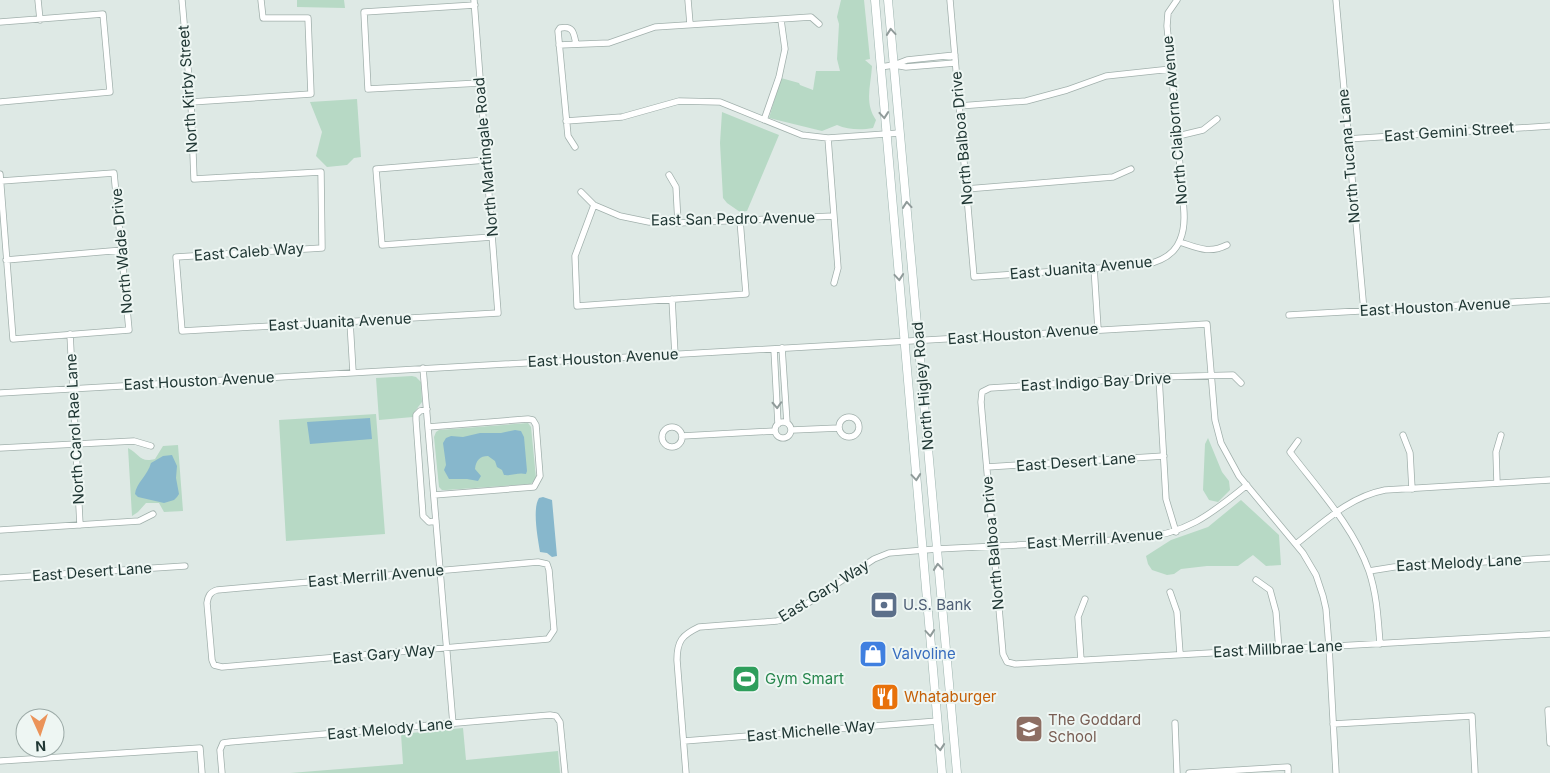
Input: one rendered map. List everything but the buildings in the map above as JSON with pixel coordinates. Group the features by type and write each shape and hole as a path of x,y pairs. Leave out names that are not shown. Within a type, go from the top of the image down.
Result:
{"main road":[{"name":"North Higley Road","path":"875,0 905,342 952,720 956,773"},
{"name":"North Higley Road","path":"888,0 919,341 942,773"},
{"path":"938,721 952,720"}],"street":[{"path":"38,0 40,20"},
{"name":"North Kirby Street","path":"182,0 191,102 194,179 321,172 322,248"},
{"path":"191,102 311,94 308,18 263,18 261,0"},
{"path":"688,0 690,24"},
{"name":"North Balboa Drive","path":"950,0 974,277"},
{"name":"North Claiborne Avenue","path":"1178,0 1168,13 1167,26 1178,136 1184,224 1180,242"},
{"name":"North Tucana Lane","path":"1336,0 1364,311"},
{"path":"475,2 364,12 368,89 480,83"},
{"name":"North Martingale Road","path":"475,2 498,313"},
{"path":"0,22 103,14 110,92 0,102"},
{"path":"559,45 609,43 655,27 690,24 811,17 818,24"},
{"path":"764,120 779,77 785,49 780,20"},
{"path":"575,147 568,136 566,121 558,31 560,28 570,28 574,32 576,44"},
{"path":"894,66 907,60 955,55"},
{"path":"880,67 906,67 955,62"},
{"path":"959,106 1026,101 1106,76 1171,70"},
{"path":"566,121 622,117 679,101 720,102 802,135 828,138 900,133"},
{"path":"1178,136 1203,130 1217,119"},
{"name":"East Gemini Street","path":"1348,139 1550,126"},
{"path":"828,138 838,268 834,283"},
{"path":"486,160 376,169 382,246 492,237"},
{"path":"966,189 1113,177 1131,169"},
{"name":"North Wade Drive","path":"1,181 114,173 123,250 129,330 70,334"},
{"path":"0,174 13,339 70,334"},
{"path":"669,175 676,186 678,223"},
{"name":"East San Pedro Avenue","path":"581,192 594,205 620,216 649,222 678,223 834,216"},
{"path":"594,205 576,256 577,306 746,294 740,220"},
{"path":"1180,242 1207,250 1217,250 1227,245"},
{"name":"East Juanita Avenue","path":"974,277 1156,263 1174,251 1180,242"},
{"name":"East Caleb Way","path":"182,331 176,257 322,248"},
{"path":"6,260 123,250"},
{"path":"1094,267 1098,329"},
{"path":"672,299 675,354"},
{"name":"East Houston Avenue","path":"1289,315 1550,300"},
{"name":"East Juanita Avenue","path":"182,331 498,313"},
{"path":"350,322 353,372"},
{"name":"East Houston Avenue","path":"0,393 1207,324 1210,376"},
{"name":"North Carol Rae Lane","path":"70,334 80,525"},
{"path":"782,348 787,423 792,430"},
{"path":"774,349 778,424 775,431 777,436 784,439 789,437 792,430"},
{"path":"424,368 453,724"},
{"name":"East Indigo Bay Drive","path":"982,392 990,388 1159,377 1233,375 1241,383"},
{"path":"1210,376 1215,420 1221,443 1234,468 1296,544 1313,569 1322,591 1326,609 1329,647 1336,773"},
{"path":"1159,377 1166,499 1176,532"},
{"name":"North Balboa Drive","path":"982,392 981,402 993,546 1003,654 1007,662"},
{"path":"427,409 420,411 416,415 423,516 429,522 436,522"},
{"path":"428,427 528,419 533,420 536,425 540,476 534,487 434,495"},
{"path":"778,424 782,422 787,423"},
{"path":"792,430 839,428"},
{"path":"682,436 775,431"},
{"path":"1403,435 1410,453 1412,489"},
{"path":"1497,483 1496,452 1502,435"},
{"path":"0,448 134,440 151,446"},
{"path":"1298,441 1290,452 1354,538 1369,571 1377,608 1380,644"},
{"name":"East Desert Lane","path":"987,468 1164,456"},
{"path":"1296,544 1336,512 1352,502 1374,493 1550,480"},
{"name":"East Merrill Avenue","path":"930,549 1135,539 1161,536 1176,532 1206,517 1247,484"},
{"path":"0,530 139,521 153,514"},
{"name":"East Gary Way","path":"684,741 677,648 680,640 688,632 699,627 784,619 880,556 889,553 930,549"},
{"name":"East Melody Lane","path":"1369,571 1394,567 1550,558"},
{"name":"East Merrill Avenue","path":"214,665 207,603 208,597 212,592 217,590 440,570 538,562 547,564 554,630 551,635"},
{"name":"East Desert Lane","path":"0,578 185,566"},
{"path":"1256,580 1270,590 1276,612 1279,650"},
{"path":"1170,592 1177,612 1180,654"},
{"path":"1081,660 1078,617 1085,599"},
{"name":"East Millbrae Lane","path":"1007,662 1015,664 1550,634"},
{"name":"East Gary Way","path":"214,665 222,668 447,649 548,639 551,635"},
{"path":"1549,710 1550,743"},
{"name":"East Melody Lane","path":"222,773 220,750 223,743 550,715 556,716 560,722 564,773"},
{"path":"1333,724 1472,716 1475,773"},
{"name":"East Michelle Way","path":"684,741 938,721"},
{"path":"1174,723 1177,773"},
{"path":"684,741 686,773"},
{"path":"0,762 200,748 202,773"},
{"path":"1189,773 1288,770"}],"green space":[{"path":"297,0 344,0 345,8 297,7"},
{"path":"841,0 864,0 870,59 865,60 872,66 869,100 872,114 876,120 873,128 855,129 837,125 822,131 769,118 781,78 799,83 813,90 816,71 840,71 837,59 839,24 837,17"},
{"path":"357,99 361,157 354,158 347,165 327,167 316,156 322,132 310,102"},
{"path":"722,112 779,135 747,211 740,212 723,198 720,143"},
{"path":"412,376 421,382 422,402 413,417 379,420 376,378"},
{"path":"376,414 385,534 286,541 279,420"},
{"path":"528,423 531,427 536,478 531,484 446,490 442,490 439,487 434,437 436,432 439,430"},
{"path":"1208,438 1222,472 1229,481 1230,490 1218,502 1209,500 1203,490 1205,444"},
{"path":"178,445 183,511 164,512 159,503 146,503 132,516 128,448 143,459 150,460 155,459 163,446"},
{"path":"1241,500 1279,535 1281,565 1266,566 1253,555 1238,566 1207,566 1181,569 1174,574 1167,575 1152,570 1146,556 1171,540 1208,527"},
{"path":"463,728 466,760 558,751 560,773 290,773 403,764 401,734"}],"water":[{"path":"370,418 372,439 310,444 307,422"},
{"path":"515,430 521,431 524,437 526,474 504,475 502,470 497,467 495,461 488,456 479,459 476,463 475,469 481,476 478,481 449,479 444,470 446,465 443,443 446,438"},
{"path":"172,455 177,466 176,478 179,494 177,497 164,503 138,497 135,494 136,490 151,463 163,456"},
{"path":"543,497 552,500 557,556 552,557 547,553 540,552 538,540 536,509 539,498"}],"place":[{"name":"U.S. Bank","path":"884,605"},
{"name":"Valvoline","path":"873,654"},
{"name":"Gym Smart","path":"746,679"},
{"name":"Whataburger","path":"885,697"},
{"name":"The Goddard School","path":"1029,729"}]}
